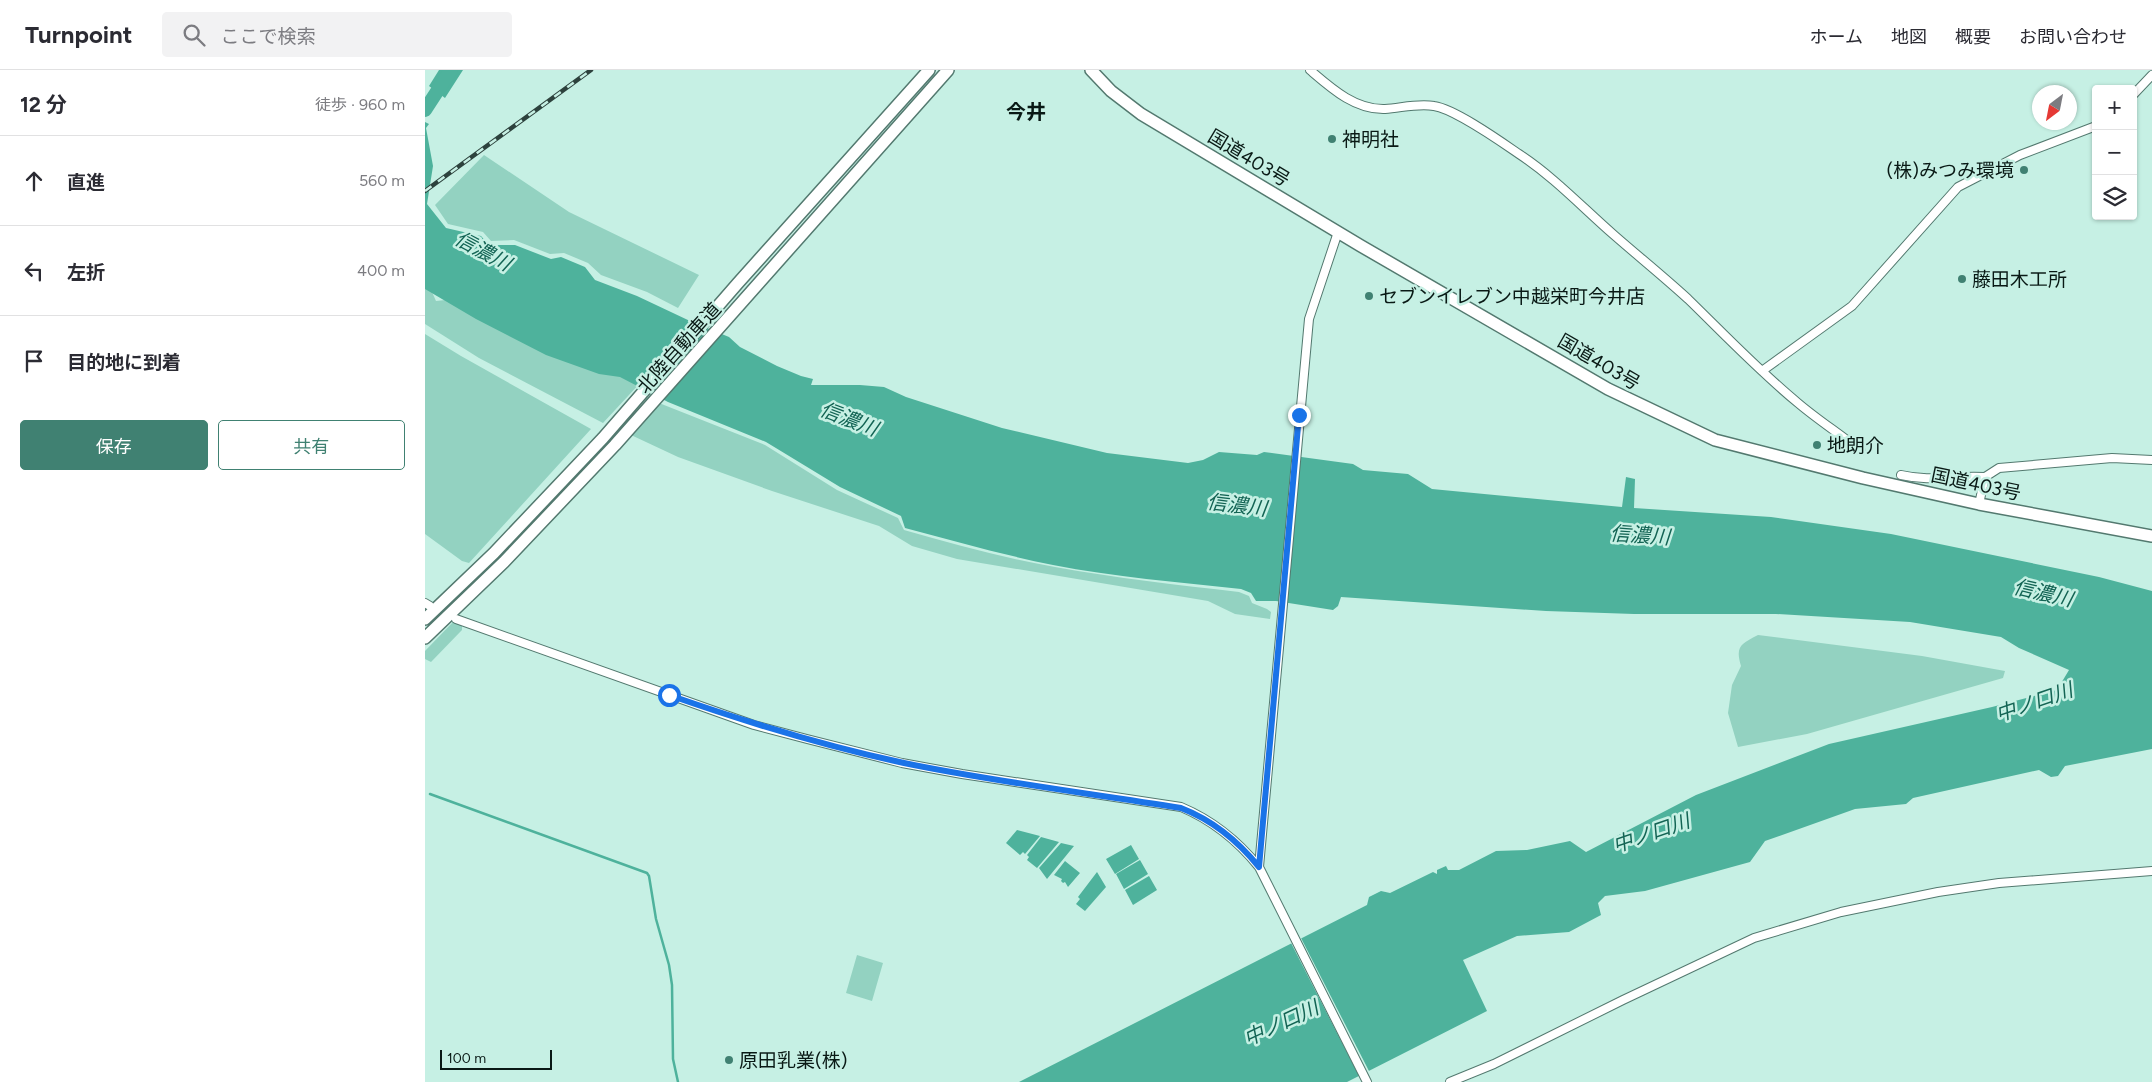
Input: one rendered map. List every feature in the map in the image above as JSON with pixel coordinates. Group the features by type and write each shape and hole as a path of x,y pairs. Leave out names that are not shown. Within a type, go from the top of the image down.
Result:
{"highway":[{"name":"北陸自動車道","path":"425,619 501,546 603,438 738,283 929,70"},
{"name":"北陸自動車道","path":"425,638 473,593 557,507 754,290 948,70"},
{"name":"国道403号","path":"1091,70 1111,91 1141,114 1338,232 1617,393 1715,440 1863,478 1979,504 2152,536"}],"street":[{"path":"1310,70 1332,89 1357,104 1369,108 1436,106 1468,121 1551,176 1613,234 1686,297 1762,372 1798,404 1861,451"},
{"path":"2137,91 2152,75 2147,70"},
{"path":"1762,372 1852,306 1958,187 2037,147 2092,127"},
{"path":"1259,867 1298,423 1309,319 1338,232"},
{"path":"1901,475 1920,480 1960,476 1985,477 1999,468 2112,458 2152,460"},
{"path":"1979,504 1985,477"},
{"path":"456,619 754,725 815,741 902,763 1181,808 1192,812 1224,831 1259,867 1289,931 1365,1079"},
{"path":"1450,1082 1494,1064 1754,938 1841,912 1938,892 1999,883 2152,871"}],"shaded area":[{"path":"484,155 569,212 699,275 678,308 647,292 601,275 588,263 564,253 550,254 514,240 491,241 483,232 448,224 435,205"},
{"path":"425,282 428,283 436,301 455,299 641,382 603,423 479,358 425,324"},
{"path":"425,334 591,429 469,563 462,561 425,534"},
{"path":"659,403 765,445 837,490 898,518 904,530 998,555 1055,567 1124,578 1239,592 1249,596 1252,603 1271,612 1270,619 1235,614 1208,601 957,559 912,546 879,526 772,491 678,457 631,435"},
{"path":"453,622 462,625 462,630 431,662 425,659 425,651"},
{"path":"1758,635 1922,656 2005,671 2003,678 1807,734 1738,747 1728,713 1732,685 1741,666 1739,650 1741,646"},
{"path":"857,955 883,963 872,1001 846,993"}],"water":[{"path":"439,70 463,70 445,98 429,86"},
{"name":"信濃川","path":"425,122 429,124 426,128 433,166 427,204 446,228 481,236 489,245 515,245 551,259 561,257 585,267 595,280 637,296 729,337 740,347 777,366 813,379 811,385 884,387 906,397 1002,428 1107,453 1188,463 1203,460 1219,452 1257,455 1264,452 1353,464 1363,470 1408,474 1432,489 1622,507 1626,477 1635,479 1634,508 1771,517 1891,534 2099,577 2152,591 2152,749 2065,766 2058,776 2051,777 2039,770 1913,798 1906,804 1855,809 1765,841 1750,862 1645,891 1605,896 1598,903 1601,915 1569,932 1517,936 1463,960 1487,1011 1347,1082 1019,1082 1367,905 1369,897 1381,891 1390,893 1433,872 1437,874 1437,870 1446,866 1448,870 1459,870 1496,851 1527,850 1570,841 1586,852 1696,795 1829,744 1992,707 2057,690 2069,670 2019,648 2001,637 1910,622 1776,614 1634,614 1546,611 1341,597 1338,606 1333,610 1276,601 1256,601 1251,593 1241,589 1099,573 1053,565 905,528 901,516 840,487 766,442 668,402 620,377 599,374 546,355 476,319 425,289"},
{"path":"1017,830 1040,836 1025,854 1023,852 1020,855 1006,843"},
{"path":"1041,837 1059,842 1037,868 1027,860 1029,857 1027,855"},
{"path":"1061,843 1074,846 1047,879 1039,868"},
{"path":"1131,845 1139,859 1115,874 1106,859"},
{"path":"1140,860 1148,874 1124,889 1116,874"},
{"path":"1065,861 1080,873 1068,887 1065,882 1061,881 1062,879 1054,875"},
{"path":"1097,872 1106,887 1085,911 1076,904 1080,899 1078,897"},
{"path":"1149,876 1157,890 1133,905 1125,890"}],"pier":[{"path":"1300,936 1370,1073 1360,1078 1290,941"}],"waterway":[{"path":"425,110 451,70"},
{"path":"430,794 647,873 672,985 673,1059 678,1082"}],"railway":[{"path":"425,191 591,70"}],"place":[{"name":"神明社","path":"1332,139"},
{"name":"(株)みつみ環境","path":"2024,170"},
{"name":"藤田木工所","path":"1962,279"},
{"name":"セブンイレブン中越栄町今井店","path":"1369,296"},
{"name":"地朗介","path":"1817,445"},
{"name":"原田乳業(株)","path":"729,1060"}],"district":[{"name":"今井","path":"1026,112"}],"route":[{"path":"669,695 754,725 902,763 1007,782 1181,808 1192,812 1224,831 1259,867 1299,415"}],"water label":[{"name":"中ノ口川","path":"2034,702"},
{"name":"中ノ口川","path":"1651,833"},
{"name":"中ノ口川","path":"1281,1023"}]}
